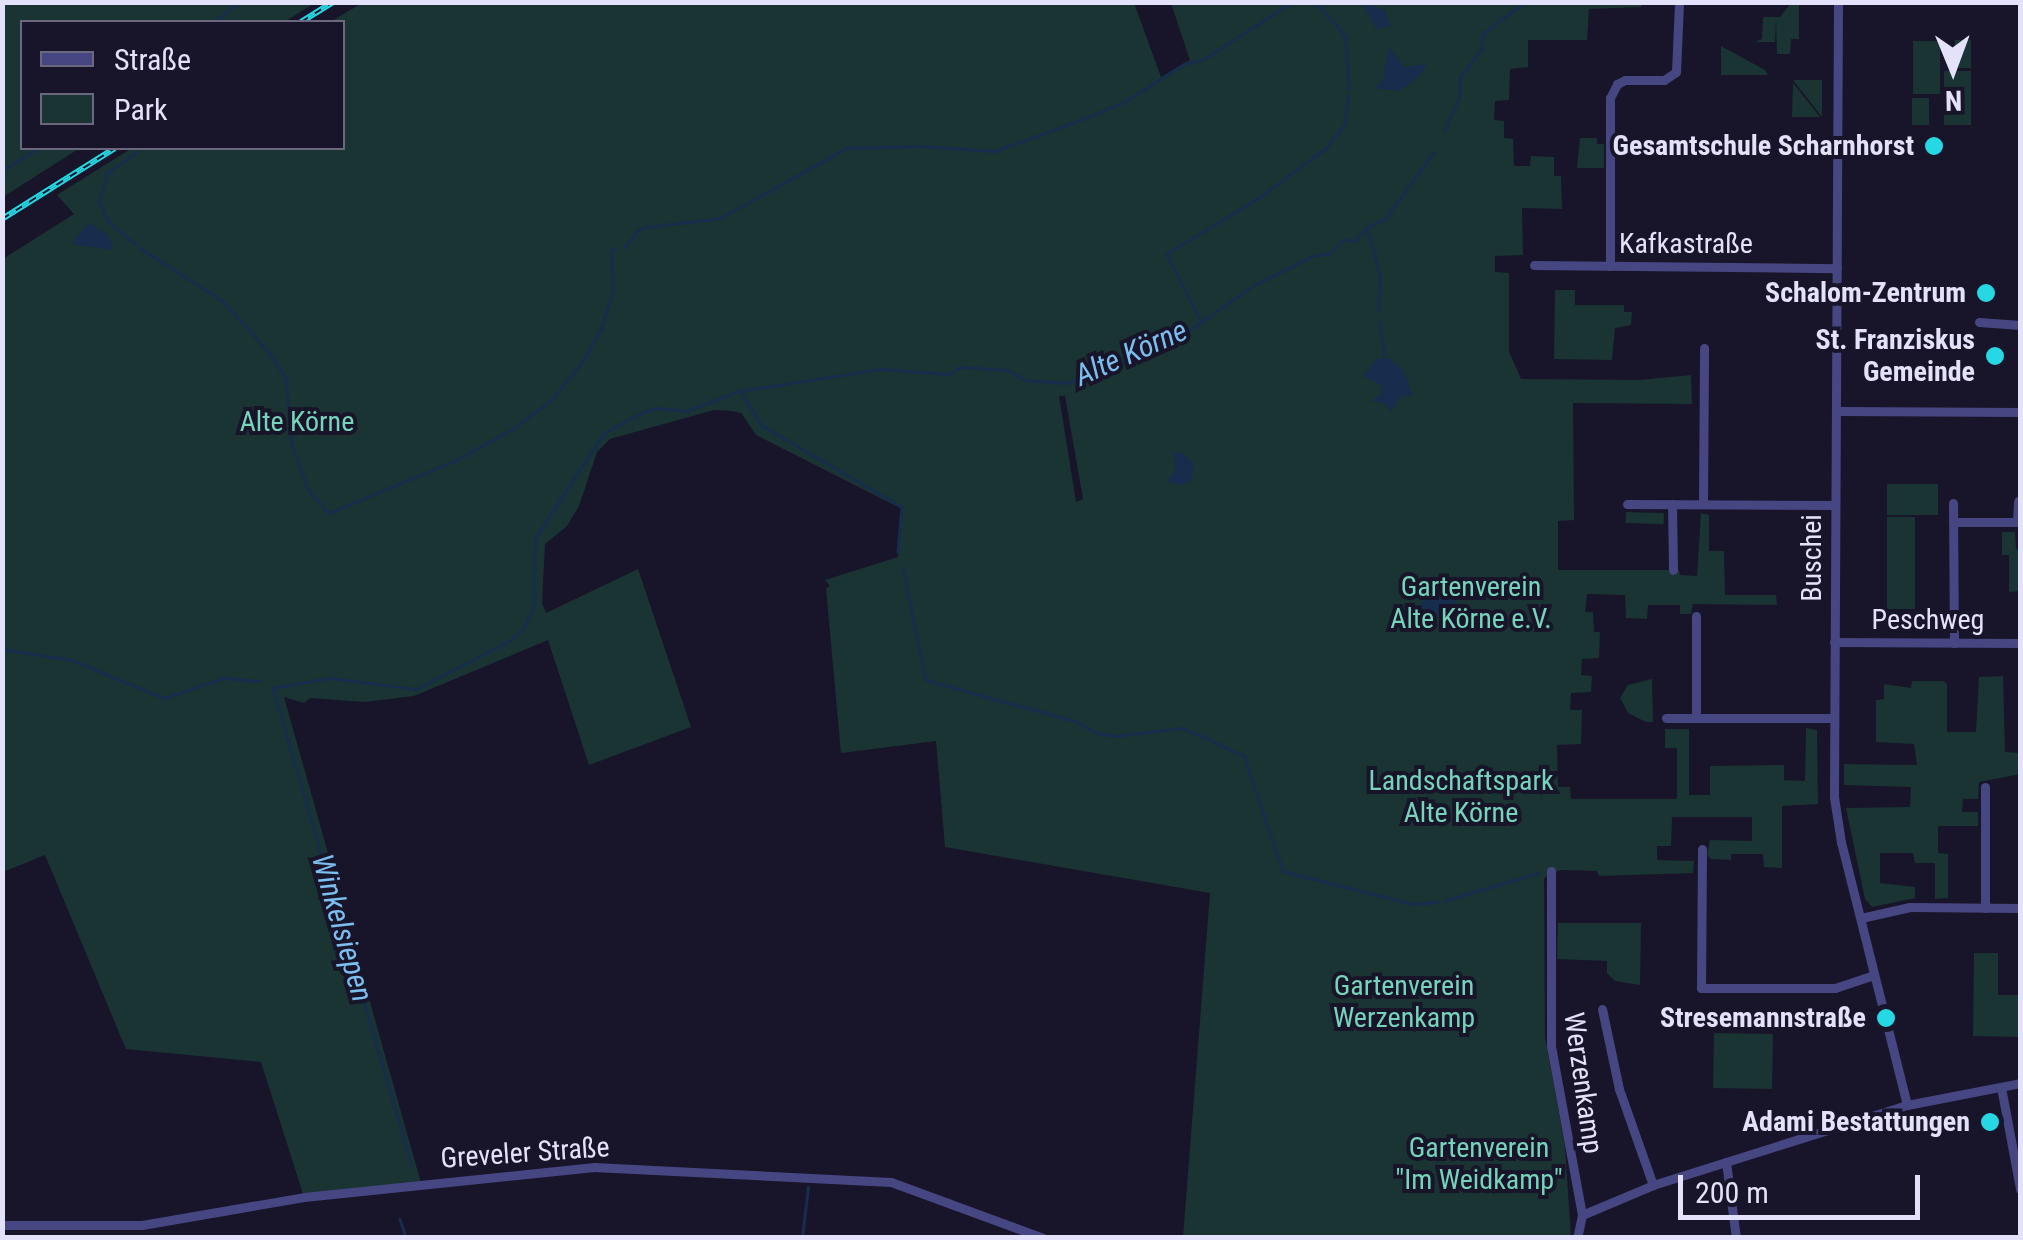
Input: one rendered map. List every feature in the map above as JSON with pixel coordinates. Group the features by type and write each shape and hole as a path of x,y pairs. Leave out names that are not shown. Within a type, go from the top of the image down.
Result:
{"street":[{"path":"1610,266 1610,98 1617,84 1625,80 1664,80 1676,72 1679,2"},
{"name":"Buschei","path":"1838,2 1839,411 1834,642 1837,826 1908,1105"},
{"name":"Kafkastraße","path":"1534,265 1837,268"},
{"path":"1979,322 2020,325"},
{"path":"1703,504 1704,348"},
{"path":"1839,411 2020,412"},
{"path":"1953,522 2019,522 2018,501"},
{"path":"1953,503 1954,643"},
{"path":"1627,504 1835,504"},
{"path":"1672,504 1673,570"},
{"path":"1696,616 1696,718"},
{"name":"Peschweg","path":"1834,642 2020,643"},
{"path":"1666,718 1834,718"},
{"path":"1985,908 1986,786"},
{"path":"1702,849 1700,988 1835,988 1874,975"},
{"name":"Werzenkamp","path":"1551,872 1551,1046 1582,1215 1577,1238"},
{"path":"1861,918 1910,907 2020,908"},
{"path":"1602,1009 1620,1090 1653,1186"},
{"path":"1582,1215 1653,1186 1908,1105 2020,1083"},
{"path":"2000,1087 2020,1189"},
{"path":"1726,1162 1736,1238"},
{"name":"Greveler Straße","path":"2,1225 142,1225 304,1198 594,1167 891,1182 1043,1238"}],"green space":[{"path":"3,2 315,3 287,20 20,20 20,150 77,150 3,197"},
{"path":"1792,2 1799,3 1799,39 1791,39 1790,54 1777,54 1776,19 1775,42 1755,42 1762,39 1763,17 1780,17"},
{"name":"Alte Körne","path":"362,3 1134,3 1161,77 1190,60 1171,3 1642,3 1641,7 1589,9 1587,40 1528,40 1528,67 1510,69 1509,100 1495,101 1494,120 1504,121 1504,138 1513,139 1514,166 1530,166 1531,156 1554,157 1554,176 1561,176 1562,209 1522,208 1523,255 1495,256 1495,272 1509,273 1509,352 1521,379 1639,380 1691,375 1692,404 1573,403 1574,520 1558,521 1558,570 1679,570 1680,575 1697,576 1701,513 1709,515 1709,551 1724,551 1725,595 1776,595 1777,605 1693,604 1691,614 1680,614 1680,605 1648,605 1647,619 1626,618 1625,595 1587,594 1585,612 1593,612 1594,632 1600,632 1599,658 1582,659 1581,675 1592,676 1591,692 1571,693 1570,710 1582,710 1581,744 1557,745 1558,787 1570,787 1571,799 1677,799 1677,748 1665,748 1665,729 1689,729 1689,795 1710,795 1710,766 1784,765 1784,780 1805,781 1806,728 1817,730 1818,804 1782,806 1782,868 1764,867 1763,854 1731,854 1731,860 1711,859 1707,855 1710,840 1752,841 1752,817 1672,817 1671,846 1657,846 1657,860 1694,861 1693,873 1599,876 1597,871 1560,870 1544,878 1545,1037 1565,1147 1571,1237 1183,1237 1210,893 945,847 936,741 841,753 826,588 830,586 825,580 898,557 902,509 756,435 741,413 714,410 610,439 597,452 579,506 567,526 545,544 542,603 546,613 638,569 691,727 589,765 548,640 414,696 365,702 310,698 304,703 284,697 421,1183 304,1197 261,1062 126,1049 45,855 3,872 3,259 74,214 57,195 129,150 345,150 345,20 333,20","holes":["1059,396 1065,396 1083,499 1076,502"]},
{"path":"1955,40 1971,40 1971,68 1955,68"},
{"path":"1913,41 1940,41 1940,94 1913,94"},
{"path":"1721,46 1765,70 1768,75 1721,75"},
{"path":"1944,71 1971,71 1971,125 1944,125"},
{"path":"1793,80 1822,80 1822,117"},
{"path":"1793,83 1820,117 1792,117"},
{"path":"1912,98 1929,98 1929,125 1912,125"},
{"path":"1580,138 1597,138 1597,144 1604,144 1604,168 1577,168"},
{"path":"1555,290 1575,290 1575,305 1624,305 1624,312 1632,312 1631,325 1615,328 1612,360 1554,359"},
{"path":"1887,484 1938,484 1938,515 1887,515"},
{"path":"1626,512 1664,513 1664,524 1626,523"},
{"path":"1887,517 1915,517 1915,609 1887,609"},
{"path":"2002,532 2015,532 2016,549 2020,550 2020,591 2009,592 2009,555 2002,555"},
{"path":"2003,676 2005,752 2020,753 2020,774 1979,782 1978,799 1963,799 1962,812 1978,812 1978,826 1938,826 1938,853 1948,854 1948,898 1935,899 1935,863 1915,863 1913,853 1880,853 1880,883 1915,887 1915,898 1872,907 1865,899 1846,808 1910,807 1911,787 1844,785 1844,764 1917,765 1914,744 1876,742 1876,700 1884,699 1884,684 1911,688 1912,681 1943,681 1947,684 1947,732 1976,732 1979,677"},
{"path":"1652,679 1653,722 1646,722 1628,713 1620,698 1628,685"},
{"path":"1558,923 1641,923 1640,985 1615,981 1607,973 1607,961 1557,959"},
{"path":"1974,953 1998,953 1998,995 2020,995 2020,1037 1973,1036"},
{"path":"1714,1033 1773,1034 1772,1089 1713,1088"}],"water":[{"path":"1362,3 1385,10 1390,26 1376,29"},
{"path":"1389,47 1404,67 1427,64 1419,77 1399,91 1375,88 1383,79"},
{"path":"89,223 108,235 114,250 71,244"},
{"path":"1390,358 1404,372 1413,396 1401,396 1391,412 1384,403 1370,401 1380,395 1382,386 1363,376 1376,359"},
{"path":"1173,452 1183,453 1194,464 1191,481 1180,485 1167,481 1176,470"},
{"path":"1445,583 1445,594 1457,601 1449,606 1460,621 1448,612 1437,617 1437,627 1416,620 1424,595"}],"waterway":[{"path":"217,20 240,2"},
{"path":"1078,121 1124,102 1184,64 1204,59 1292,2"},
{"path":"1316,2 1346,37 1349,89"},
{"name":"Alte Körne","path":"1444,131 1459,97 1460,77 1481,49 1483,33 1525,2"},
{"path":"1201,322 1166,254 1260,197 1326,148 1345,124 1348,96"},
{"path":"920,146 995,151 1075,122"},
{"path":"624,248 637,231 647,227 720,218 847,148 916,146"},
{"path":"2,171 35,150"},
{"path":"136,245 107,221 99,202 107,173 138,151"},
{"name":"Alte Körne","path":"412,1168 273,688 330,678 416,689 511,640 524,628 533,609 535,538 604,433 643,412 657,408 686,411 739,391 881,369 949,374 960,367 1008,370 1025,380 1067,383 1171,343 1254,285 1312,256 1329,254 1344,239 1355,241 1366,228 1385,219 1433,153"},
{"path":"1368,231 1380,275 1379,310"},
{"path":"140,248 223,301 270,353 286,379 292,446 308,489 329,513 454,461 513,429 551,400 580,365 601,329 613,290 611,251 615,248"},
{"path":"1380,322 1385,356"},
{"path":"740,391 763,426 902,507 898,552"},
{"path":"903,569 926,680 1075,721 1098,733 1115,736 1181,728 1197,734 1244,756 1283,871 1412,904 1437,902"},
{"name":"Alte Körne","path":"2,649 72,660 164,698 224,678 259,681"},
{"path":"1444,901 1538,873"},
{"path":"802,1238 808,1187"},
{"path":"400,1219 406,1238"}],"railway":[{"path":"304,20 333,2"},
{"path":"2,219 112,150"}],"place":[{"name":"Gesamtschule Scharnhorst","path":"1934,146"},
{"name":"Schalom-Zentrum","path":"1986,293"},
{"name":"St. Franziskus Gemeinde","path":"1995,356"},
{"name":"Stresemannstraße","path":"1886,1018"},
{"name":"Adami Bestattungen","path":"1990,1122"}],"park label":[{"name":"Gartenverein Alte Körne e.V.","path":"1471,603"},
{"name":"Landschaftspark Alte Körne","path":"1461,797"},
{"name":"Gartenverein Werzenkamp","path":"1404,1002"},
{"name":"Gartenverein \"Im Weidkamp\"","path":"1479,1164"}],"water label":[{"name":"Winkelsiepen","path":"342,928"}]}
